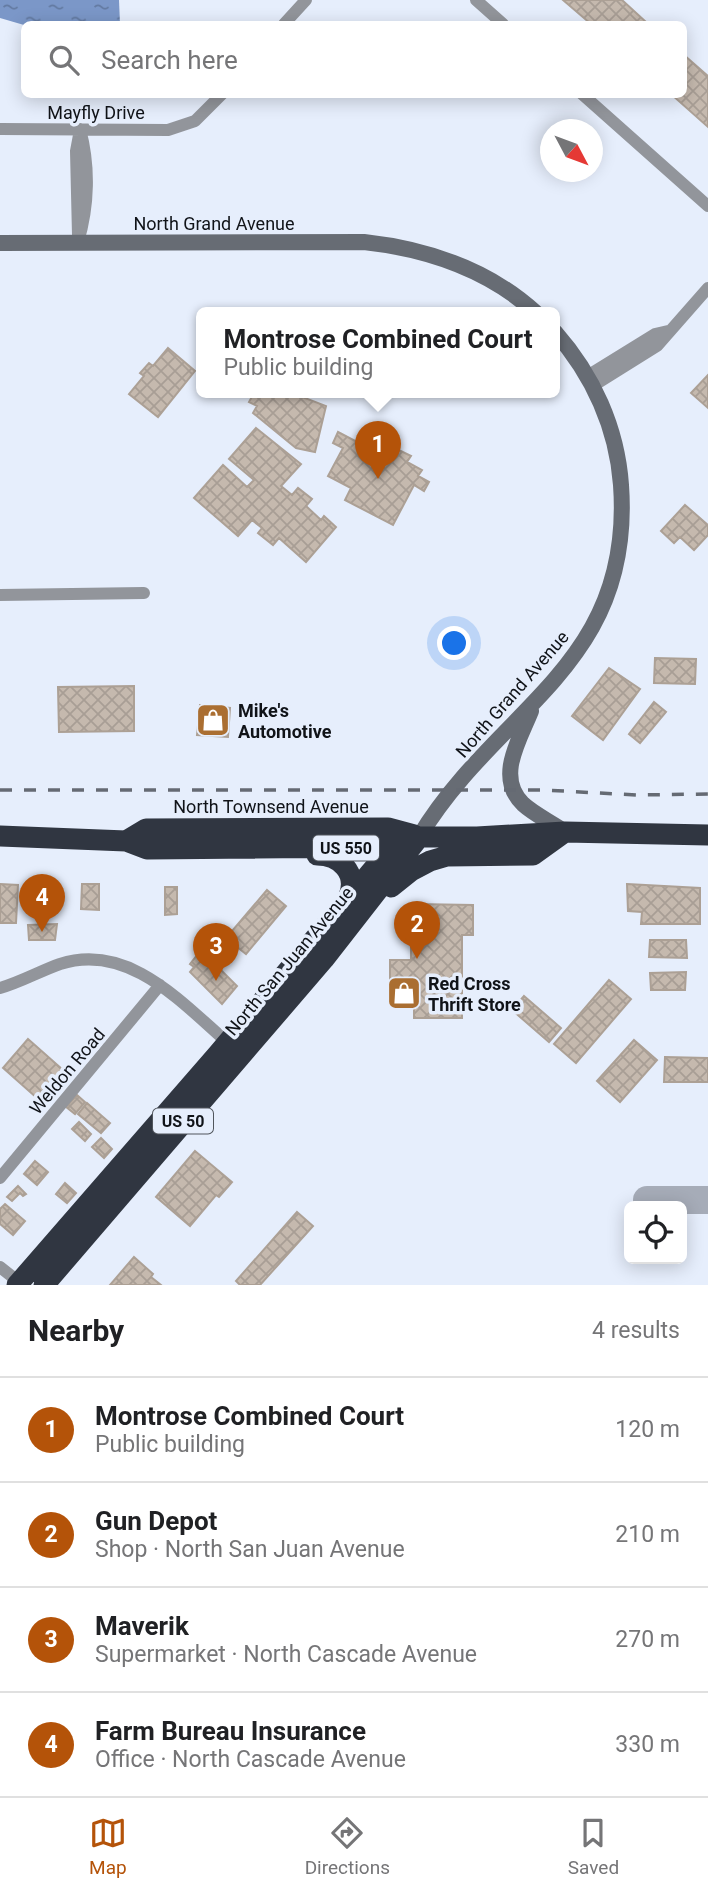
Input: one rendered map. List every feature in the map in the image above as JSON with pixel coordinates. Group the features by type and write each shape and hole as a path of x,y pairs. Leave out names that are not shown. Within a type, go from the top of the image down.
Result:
{"highway":[{"name":"North Townsend Avenue","path":"126,841 146,829 388,828 419,837"},
{"name":"North Townsend Avenue","path":"0,836 126,841 146,849 231,849 368,847 419,837 565,832 708,835"},
{"name":"US 50","path":"324,959 411,871 447,856 533,855 565,832"},
{"name":"North San Juan Avenue","path":"18,1284 386,854 419,837"},
{"name":"North San Juan Avenue","path":"44,1285 324,959 419,837"},
{"path":"231,849 248,857 329,855 351,873 353,888 349,896"}],"street":[{"path":"287,21 306,0"},
{"path":"476,0 500,21"},
{"name":"Mayfly Drive","path":"0,129 168,130 195,121 218,98"},
{"path":"587,98 708,205"},
{"path":"78,242 86,217 86,151 80,129"},
{"name":"North Grand Avenue","path":"0,243 364,242 400,246 432,254 484,276 528,307"},
{"path":"590,381 655,334 668,331 708,288"},
{"name":"North Grand Avenue","path":"419,837 438,805 567,666 596,622 618,558 622,501 619,462 611,428 590,381 560,339"},
{"path":"0,595 144,593"},
{"path":"534,703 511,757 513,790 521,802 565,832"},
{"path":"0,988 60,964 89,958 129,967 160,985 227,1042"},
{"name":"Weldon Road","path":"0,1178 160,985"},
{"path":"0,1267 18,1284"}],"water":[{"path":"0,0 119,0 120,21 21,21 21,24 0,18"}],"building":[{"path":"563,0 622,0 645,21 588,21"},
{"path":"687,58 708,76 708,127 675,98 687,98"},
{"path":"168,348 195,371 158,417 129,394 144,376 140,373 149,363 153,366"},
{"path":"708,375 708,408 691,393"},
{"path":"251,398 305,398 326,406 315,452 296,448 253,413 257,406 249,402"},
{"path":"256,428 301,464 281,486 292,495 298,488 312,499 306,506 321,520 324,516 336,527 306,562 279,538 273,545 258,533 262,528 252,520 238,536 194,498 223,465 247,487 254,480 229,459"},
{"path":"338,432 376,452 379,448 396,457 399,450 411,456 407,462 422,470 418,476 429,482 424,491 414,485 393,525 345,500 351,488 328,476 343,448 333,443"},
{"path":"685,505 708,525 708,535 694,550 680,537 674,543 661,531"},
{"path":"655,658 696,659 695,684 654,683"},
{"path":"609,668 640,689 603,740 572,716"},
{"path":"134,686 134,731 59,732 58,687"},
{"path":"654,702 666,712 640,743 629,734"},
{"path":"200,705 230,708 228,737 197,735"},
{"path":"0,884 18,885 16,923 0,923"},
{"path":"82,884 99,884 99,910 81,909"},
{"path":"627,884 700,888 700,924 641,924 642,912 628,911"},
{"path":"165,887 177,887 177,914 165,915"},
{"path":"267,890 286,906 246,954 226,938"},
{"path":"415,904 473,905 473,935 462,935 462,1018 414,1018 414,1001 390,1001 390,960 411,960 411,923 415,924"},
{"path":"57,924 55,940 29,940 28,925"},
{"path":"650,940 686,940 687,958 649,957"},
{"path":"198,954 214,968 216,965 237,986 222,1004 190,972 194,967 190,964"},
{"path":"686,972 685,990 651,990 650,973"},
{"path":"609,980 631,999 576,1063 554,1044"},
{"path":"524,996 561,1028 549,1042 512,1010"},
{"path":"28,1039 62,1069 37,1098 3,1068"},
{"path":"634,1040 657,1060 620,1102 597,1081"},
{"path":"665,1057 708,1058 708,1082 664,1082"},
{"path":"77,1095 85,1102 75,1114 66,1107"},
{"path":"87,1103 110,1123 101,1133 78,1114"},
{"path":"79,1122 91,1134 85,1141 72,1129"},
{"path":"101,1138 112,1149 104,1158 92,1147"},
{"path":"195,1151 232,1182 219,1197 216,1195 190,1226 156,1197"},
{"path":"35,1161 48,1172 37,1185 24,1174"},
{"path":"65,1183 76,1193 67,1203 56,1194"},
{"path":"18,1186 26,1194 23,1196 20,1193 12,1201 7,1197"},
{"path":"5,1204 25,1221 13,1235 0,1224 0,1209"},
{"path":"297,1212 313,1226 260,1285 240,1285 236,1281"},
{"path":"134,1257 153,1274 151,1277 161,1285 110,1285"}],"taxiway":[{"path":"647,1200 708,1200"}],"railway":[{"path":"0,790 543,790 637,795 708,794"}],"place":[{"name":"Montrose Combined Court","path":"378,479"},
{"name":"Mike's Automotive","path":"213,720"},
{"name":"Farm Bureau Insurance","path":"42,932"},
{"name":"Gun Depot","path":"417,959"},
{"name":"Maverik","path":"216,981"},
{"name":"Red Cross Thrift Store","path":"404,993"}]}
